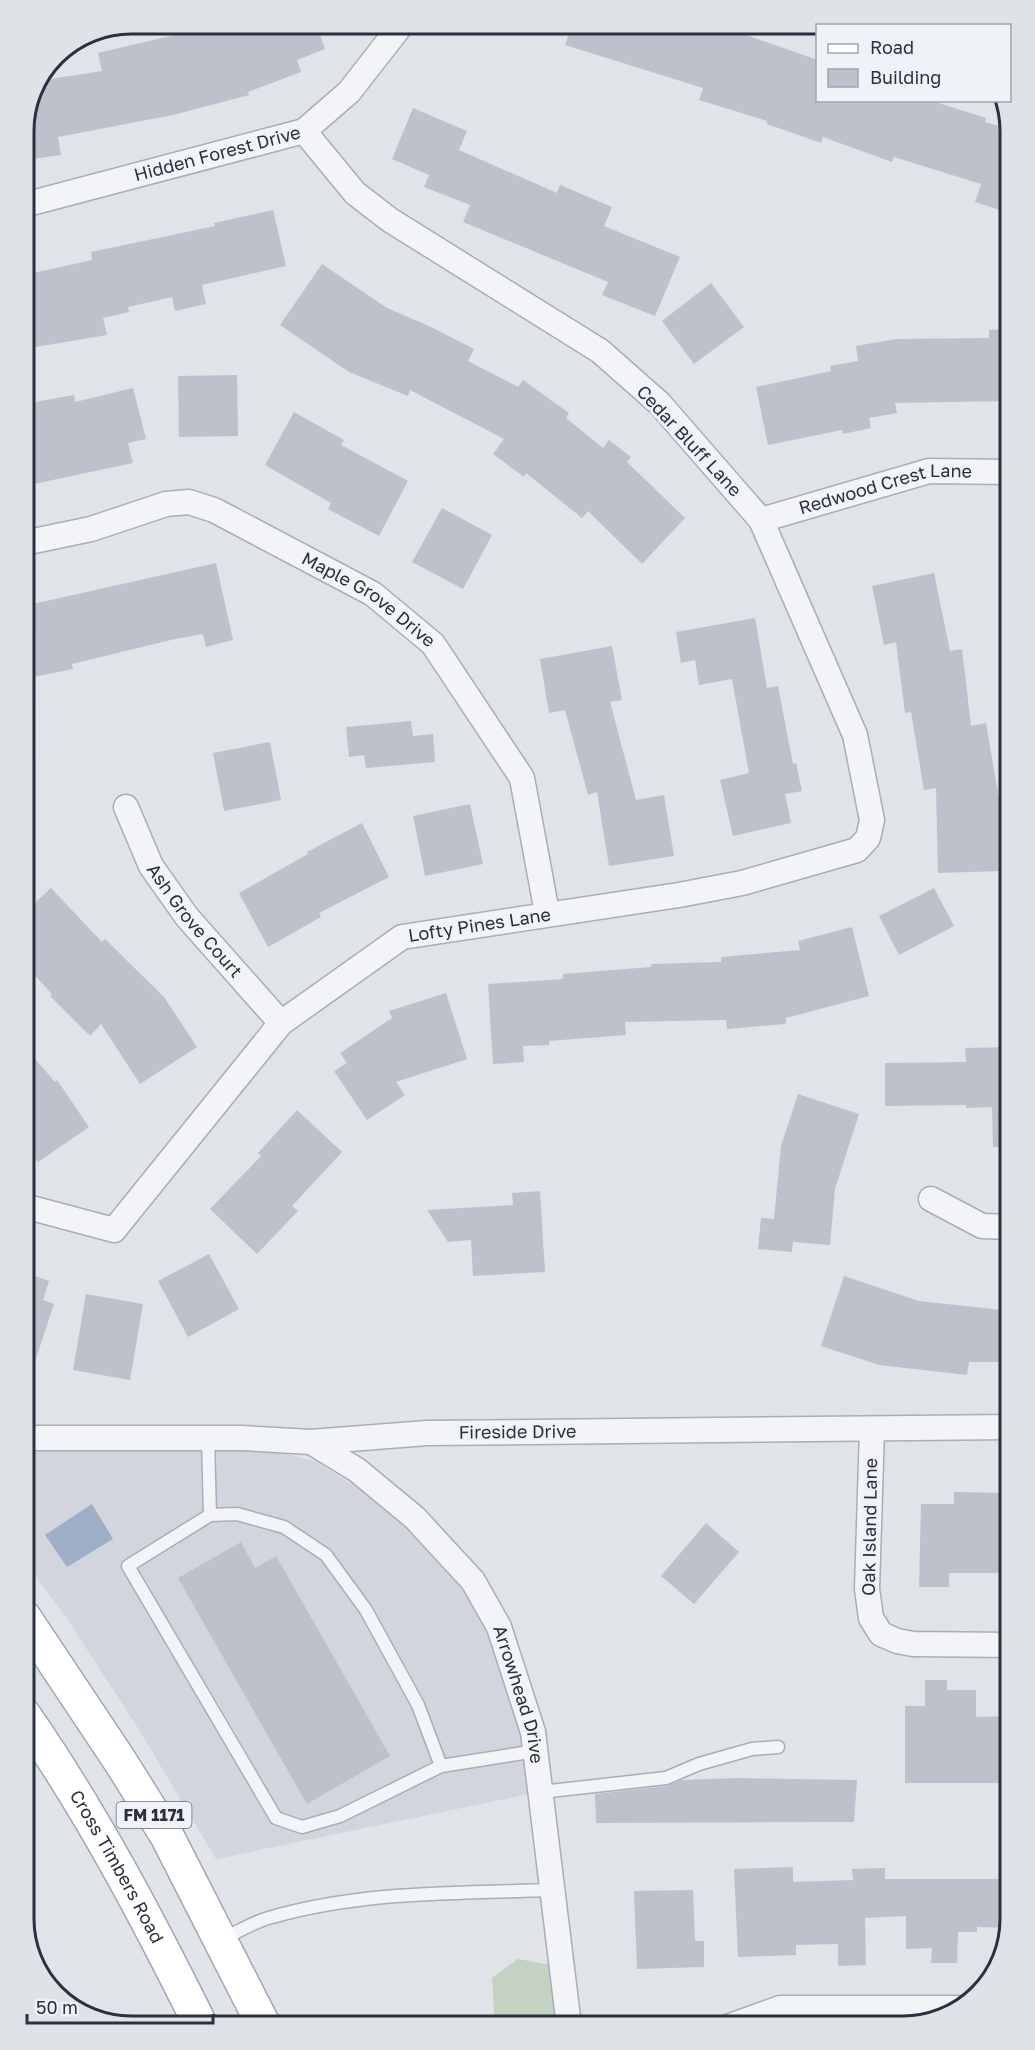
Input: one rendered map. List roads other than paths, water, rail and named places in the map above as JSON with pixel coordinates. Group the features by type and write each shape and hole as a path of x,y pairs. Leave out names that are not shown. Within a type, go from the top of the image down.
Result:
{"main road":[{"name":"FM 1171","path":"34,1632 167,1836 259,2015"},
{"name":"Cross Timbers Road","path":"34,1731 98,1834 157,1938 196,2015"}],"street":[{"name":"Hidden Forest Drive","path":"35,202 304,131 349,92 394,34"},
{"name":"Cedar Bluff Lane","path":"304,131 355,193 390,220 600,351 659,403 761,520 855,735 872,820"},
{"name":"Redwood Crest Lane","path":"761,520 929,471 1000,472"},
{"name":"Maple Grove Drive","path":"35,541 91,529 166,504 189,502 214,510 373,594 433,644 522,778 547,913"},
{"name":"Ash Grove Court","path":"126,807 151,866 188,917 281,1023"},
{"name":"Lofty Pines Lane","path":"34,1209 114,1230 281,1023 402,937 547,913 679,895 742,883 857,850 868,838 872,820"},
{"path":"931,1199 982,1226 1000,1227"},
{"name":"Fireside Drive","path":"34,1438 208,1438 311,1442 427,1433 1000,1427"},
{"name":"Oak Island Lane","path":"872,1429 867,1589 871,1618 881,1634 913,1644 1000,1645"},
{"name":"Arrowhead Drive","path":"311,1442 357,1470 415,1518 473,1581 499,1627 533,1732 568,2016"},
{"path":"757,2016 780,2008 941,2008"}],"lane":[{"path":"208,1438 210,1515"},
{"path":"441,1767 418,1705 366,1610 326,1555 284,1527 237,1514 210,1515 129,1566 276,1818 302,1827 340,1816 441,1767 536,1750"},
{"path":"541,1792 606,1782 666,1778 699,1764 752,1749 778,1747"},
{"path":"221,1940 270,1917 342,1902 416,1894 553,1890"}],"water":[{"path":"92,1504 113,1539 67,1567 45,1535"}]}
